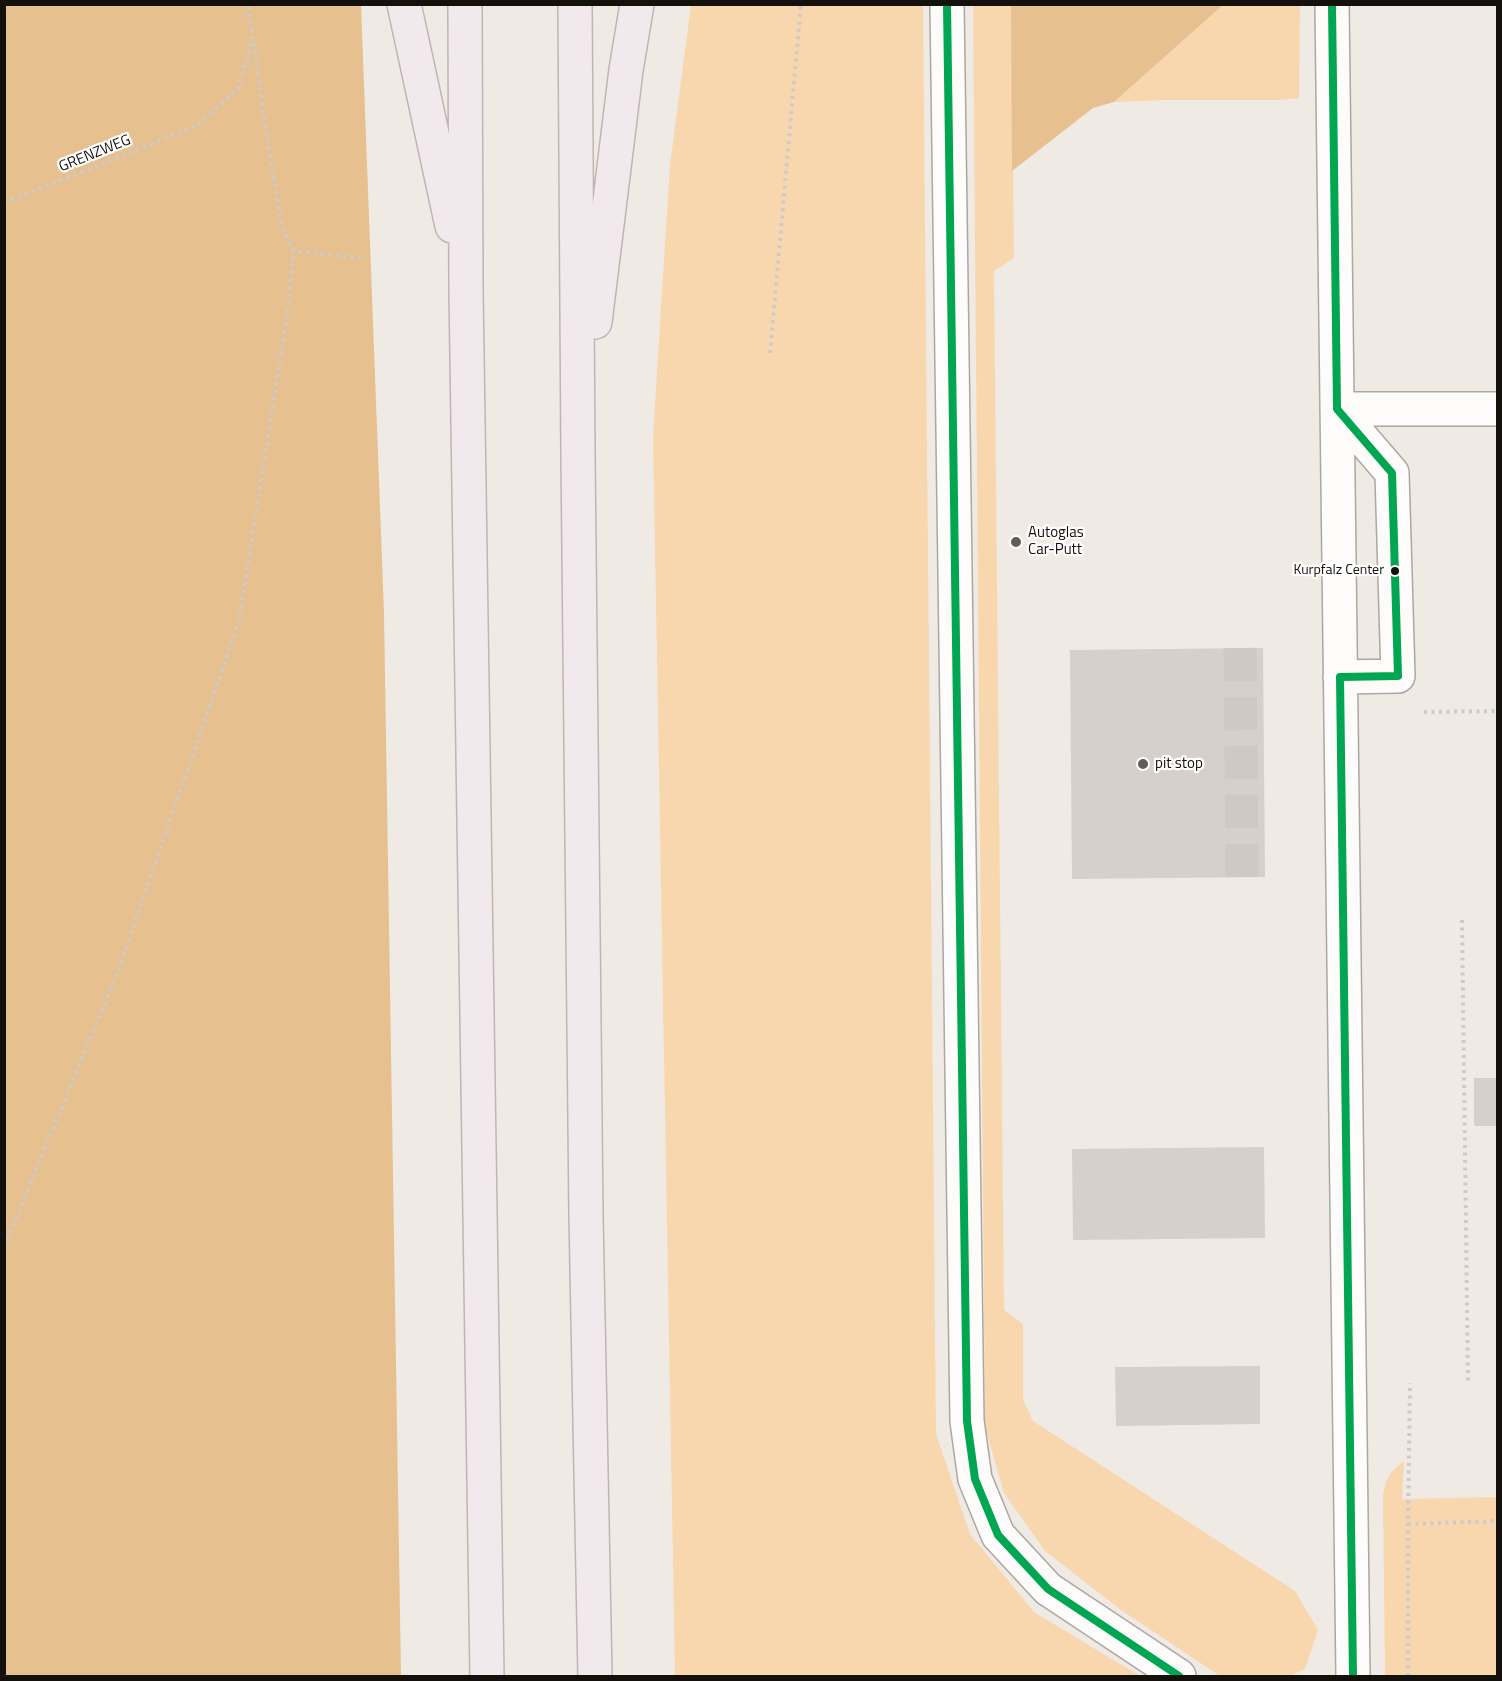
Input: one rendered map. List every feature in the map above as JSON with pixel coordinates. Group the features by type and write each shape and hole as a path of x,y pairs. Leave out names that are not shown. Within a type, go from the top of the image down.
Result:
{"highway":[{"path":"404,4 466,290"},
{"path":"465,4 466,290 487,1677"},
{"path":"575,4 586,1216 595,1677"},
{"path":"578,455 626,70 637,4"}],"street":[{"path":"947,4 967,1421 975,1479 998,1535 1048,1588 1179,1677"},
{"path":"1332,20 1341,677 1346,1671"},
{"path":"1337,409 1497,409"},
{"path":"1337,409 1392,473 1398,676 1341,677"}],"path":[{"path":"4,1247 117,974 239,621 287,315 294,250 283,230 248,4"},
{"path":"770,353 801,4"},
{"name":"GRENZWEG","path":"4,203 194,127 238,89 253,39"},
{"path":"294,250 363,258"},
{"path":"1420,712 1497,711"},
{"path":"1462,920 1468,1382"},
{"path":"1408,1677 1410,1383"},
{"path":"1408,1524 1497,1521"}],"shaded area":[{"path":"5,4 361,5 384,613 401,1676 5,1676"},
{"path":"1011,4 1223,5 1114,102 1093,108 1012,171"},
{"path":"691,5 923,5 936,1434 970,1534 1034,1612 1140,1676 675,1676 653,435 670,165"},
{"path":"973,5 1011,5 1014,258 994,271 1004,1310 1023,1324 1023,1400 1033,1421 1295,1591 1318,1630 1305,1669 1290,1676 1220,1676 1121,1610 1045,1551 1004,1493 985,1427"},
{"path":"1223,5 1300,5 1299,98 1114,102"},
{"path":"1404,1461 1402,1499 1497,1497 1497,1676 1385,1676 1383,1495 1389,1475"}],"building":[{"path":"1263,648 1265,877 1072,879 1070,650"},
{"path":"1474,1078 1498,1078 1498,1126 1474,1126"},
{"path":"1264,1147 1265,1238 1073,1240 1072,1149"},
{"path":"1260,1366 1260,1424 1116,1426 1115,1367"}],"tunnel":[{"path":"1240,648 1242,877"}],"transit line":[{"path":"947,4 967,1421 975,1479 998,1535 1048,1589 1179,1676"},
{"path":"1332,4 1337,409 1392,473 1398,676 1340,677 1353,1676"}],"place":[{"name":"Autoglas Car-Putt","path":"1016,542"},
{"name":"Kurpfalz Center","path":"1395,571"},
{"name":"pit stop","path":"1143,764"}]}
